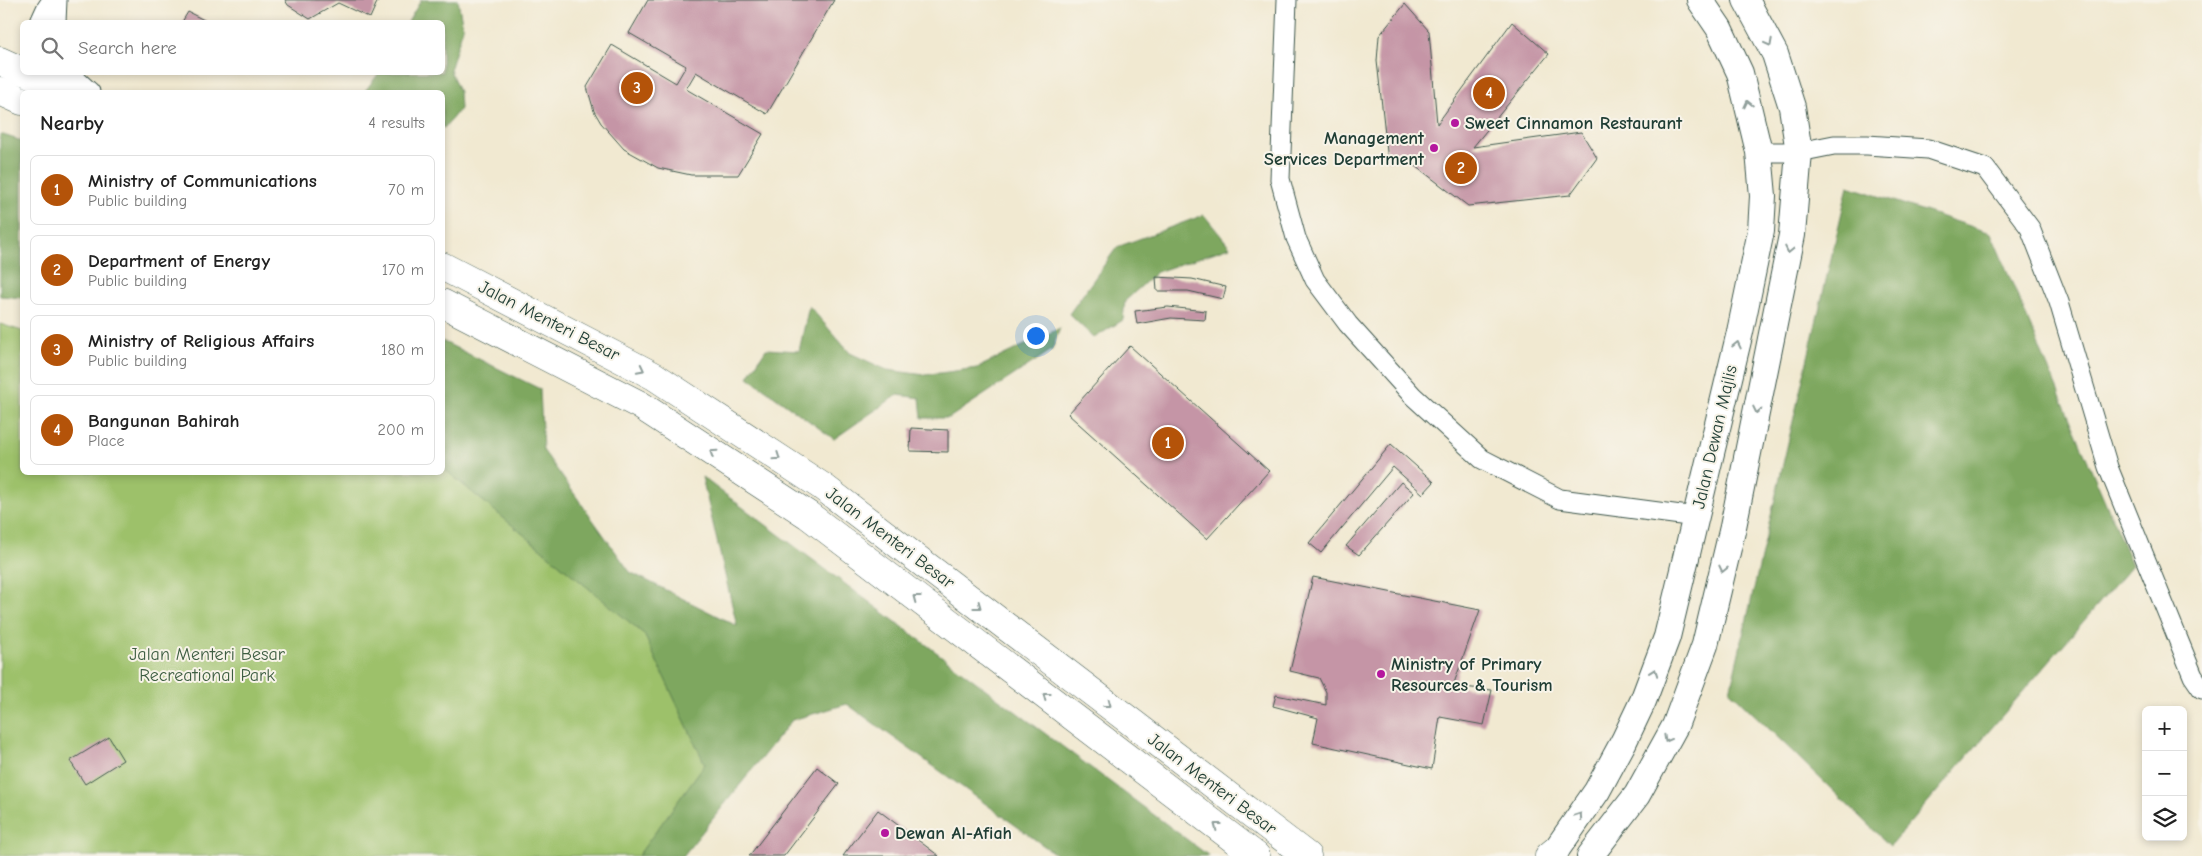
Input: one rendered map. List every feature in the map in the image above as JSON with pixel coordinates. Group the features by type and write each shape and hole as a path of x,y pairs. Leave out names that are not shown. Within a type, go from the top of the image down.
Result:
{"main road":[{"path":"0,61 20,69"},
{"path":"33,75 66,90"},
{"name":"Jalan Menteri Besar","path":"445,268 654,376 823,488 1305,853"},
{"name":"Jalan Menteri Besar","path":"445,305 640,405 808,515 1256,856"}],"street":[{"path":"41,20 52,0"},
{"path":"56,20 57,0"},
{"path":"1287,0 1280,179 1296,238 1315,280 1348,324 1413,396 1482,459 1560,499 1696,517"},
{"name":"Jalan Dewan Majlis","path":"1552,854 1596,791 1643,701 1667,636 1740,332 1760,231 1762,196 1759,152 1740,73 1719,28 1700,0"},
{"name":"Jalan Dewan Majlis","path":"1590,856 1637,795 1675,726 1705,645 1733,527 1792,236 1797,202 1799,152 1792,107 1775,54 1746,0"},
{"path":"15,98 21,75"},
{"path":"71,75 88,90"},
{"path":"1759,152 1799,152 1834,145 1928,149 1986,168 2030,228 2059,302 2108,467 2193,676 2202,689"},
{"path":"1762,196 1797,202"}],"green space":[{"path":"421,0 458,0 463,28 450,70 459,92 460,109 445,127 445,90 366,90 377,75 445,75 445,20 409,20"},
{"path":"0,134 20,140 20,298 0,296"},
{"path":"1848,186 1991,233 2132,565 1890,846 1730,691"},
{"path":"1204,215 1230,247 1157,272 1125,301 1123,320 1094,338 1069,314 1117,247"},
{"path":"809,306 850,353 887,370 925,375 977,368 1060,328 1052,350 949,418 922,418 920,398 897,395 834,439 748,377 766,349 799,351"},
{"name":"Jalan Menteri Besar Recreational Park","path":"0,324 20,330 20,475 445,475 445,470 644,634 705,764 638,856 0,856"},
{"path":"445,342 540,389 543,450 630,572 737,626 702,477 1209,856 1058,856 847,704 792,720 683,856 638,856 705,764 644,634 445,470"}],"building":[{"path":"285,0 378,0 370,18 338,3 310,19 288,5"},
{"path":"648,0 834,0 767,114 696,72 686,89 763,134 738,175 691,175 658,168 624,149 601,123 594,111 587,87 612,45 676,83 686,66 629,33"},
{"path":"1405,4 1429,31 1437,124 1512,22 1549,54 1473,147 1581,132 1597,158 1570,195 1468,206 1408,160 1388,161 1377,61 1379,36"},
{"path":"188,12 204,20 183,20"},
{"path":"1156,277 1192,279 1226,287 1223,299 1188,291 1157,291"},
{"path":"1168,307 1206,311 1205,320 1171,318 1137,324 1135,311"},
{"path":"1130,346 1269,471 1207,539 1068,414"},
{"path":"911,428 948,430 948,452 910,451"},
{"path":"1391,444 1434,482 1423,494 1393,467 1321,553 1309,543"},
{"path":"1401,482 1414,493 1359,555 1346,546"},
{"name":"Ministry of Primary Resources & Tourism","path":"1313,577 1480,610 1453,686 1492,690 1484,725 1440,717 1432,769 1313,743 1318,718 1273,706 1276,695 1326,705 1326,692 1319,678 1290,671"},
{"path":"109,737 123,760 85,784 70,761"},
{"path":"817,767 839,784 784,856 749,856"},
{"name":"Dewan Al-Afiah","path":"878,810 939,856 843,856"}],"place":[{"name":"Ministry of Religious Affairs","path":"637,88"},
{"name":"Bangunan Bahirah","path":"1489,93"},
{"name":"Sweet Cinnamon Restaurant","path":"1455,123"},
{"name":"Management Services Department","path":"1434,148"},
{"name":"Department of Energy","path":"1461,168"},
{"name":"Ministry of Communications","path":"1168,443"},
{"name":"Ministry of Primary Resources & Tourism","path":"1381,674"},
{"name":"Dewan Al-Afiah","path":"885,833"}]}
